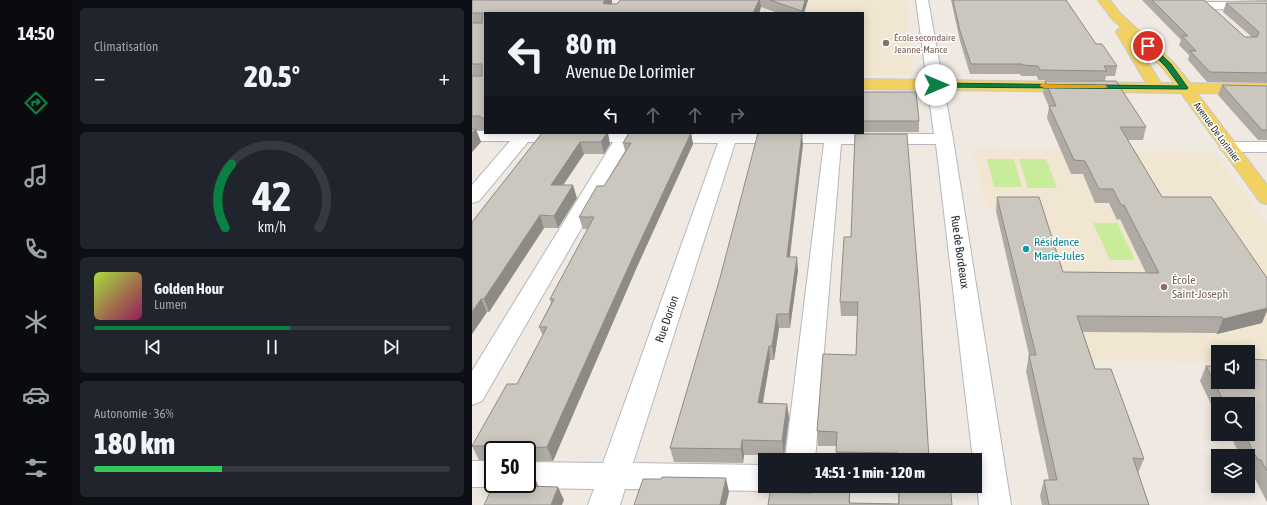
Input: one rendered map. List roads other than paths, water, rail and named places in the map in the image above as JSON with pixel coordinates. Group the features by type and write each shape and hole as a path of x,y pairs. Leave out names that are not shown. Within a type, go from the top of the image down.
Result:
{"main road":[{"name":"Avenue De Lorimier","path":"1104,0 1116,16 1168,65 1267,198"},
{"name":"Avenue De Lorimier","path":"1116,16 1123,33 1156,87"},
{"path":"864,84 1267,89"}],"street":[{"name":"Rue de Bordeaux","path":"922,0 944,139 987,488"},
{"path":"1204,3 1267,6"},
{"path":"1204,3 1219,16"},
{"path":"472,136 525,135 625,137 730,135 944,139"},
{"path":"472,197 525,135"},
{"name":"Rue Dorion","path":"609,491 730,135"},
{"path":"472,394 625,137"},
{"path":"801,453 833,138"},
{"path":"1228,147 1267,147"},
{"path":"472,474 484,474"},
{"path":"536,477 609,491 758,479"}],"place":[{"name":"École secondaire Jeanne-Mance","path":"886,43"},
{"name":"Résidence Marie-Jules","path":"1026,249"},
{"name":"École Saint-Joseph","path":"1164,287"}]}
